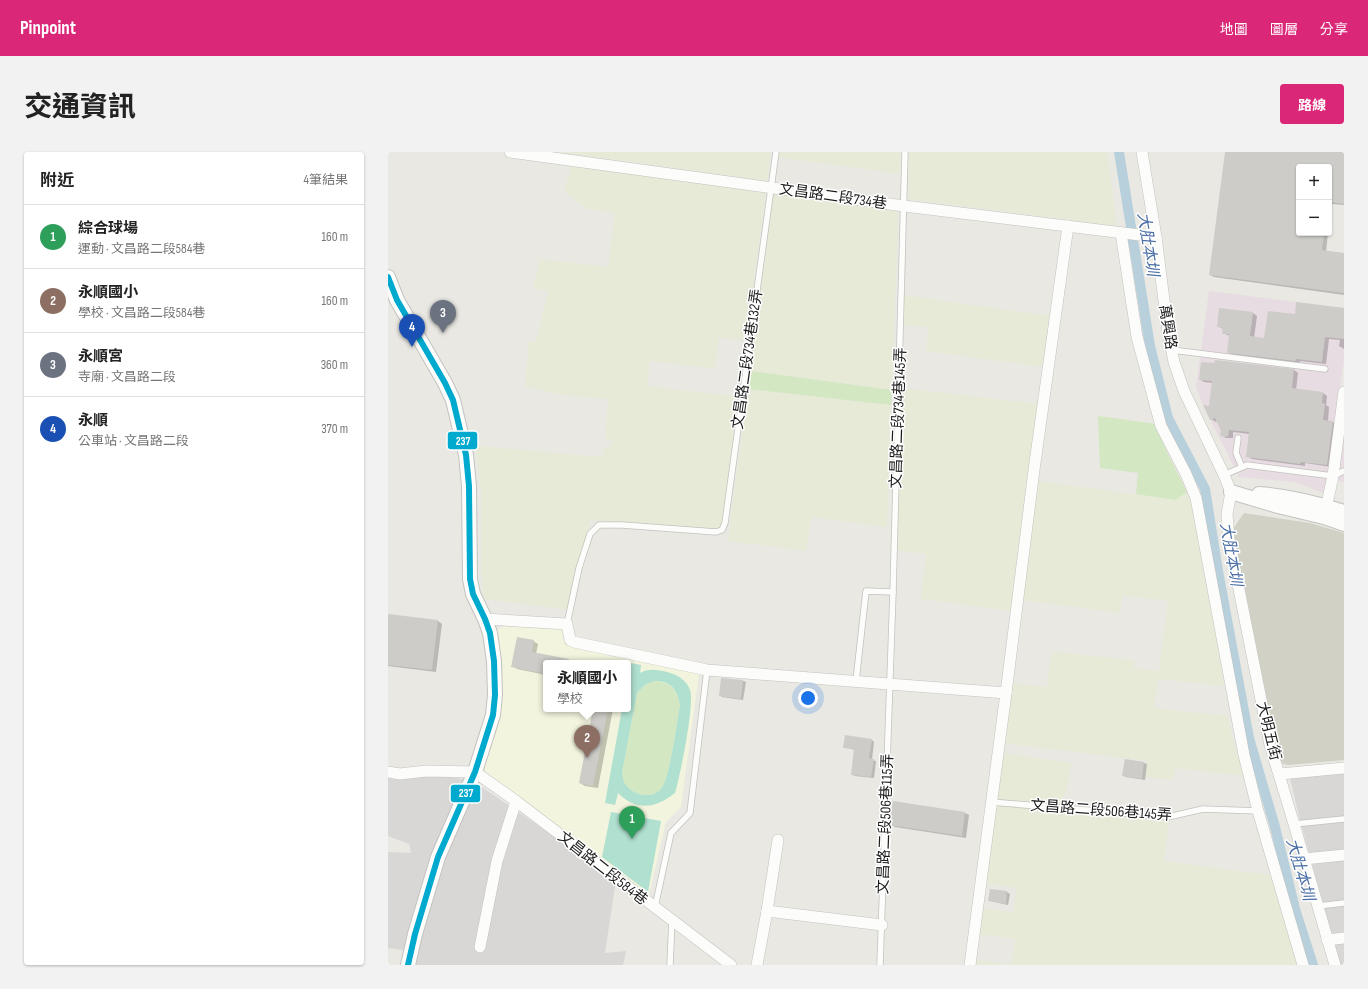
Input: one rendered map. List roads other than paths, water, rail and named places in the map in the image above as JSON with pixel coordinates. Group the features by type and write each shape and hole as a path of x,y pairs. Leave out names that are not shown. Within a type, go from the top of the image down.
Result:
{"street":[{"name":"文昌路二段734巷","path":"510,152 904,206 1156,237"},
{"name":"萬興路","path":"1142,152 1156,237 1168,332 1174,362 1184,391 1231,492"},
{"path":"970,965 1034,470 1068,226"},
{"path":"1121,233 1137,337 1161,426 1186,474 1196,498 1244,755 1258,811 1303,965"},
{"path":"388,277 397,300 445,383 453,400 466,456 469,486 470,579 473,594 490,633 494,661 495,695 493,715 475,772 438,856 415,934 408,965"},
{"path":"1325,512 1333,476 1344,392"},
{"path":"1231,492 1280,496 1325,512 1343,522"},
{"name":"大明五街","path":"1231,492 1228,514 1229,539 1270,745 1280,774 1334,965"},
{"path":"1325,512 1344,504"},
{"path":"485,619 567,624 570,640 574,642 707,670 1006,693"},
{"path":"1280,774 1344,768"},
{"path":"388,772 400,774 426,771 475,772"},
{"name":"文昌路二段584巷","path":"475,772 516,801 731,965"},
{"path":"480,947 497,861 516,801"},
{"path":"757,965 768,911 778,840"},
{"path":"1304,859 1344,855"},
{"path":"768,911 882,925"},
{"path":"1327,940 1344,938"}],"lane":[{"name":"文昌路二段734巷132弄","path":"567,624 579,568 590,534 598,526 622,525 716,532 722,530 725,523 776,152"},
{"name":"文昌路二段734巷145弄","path":"890,684 905,152"},
{"path":"1172,350 1325,369"},
{"path":"1238,438 1236,453 1242,467"},
{"path":"1224,475 1247,465 1333,476 1344,471"},
{"path":"856,681 866,591 893,592"},
{"path":"654,907 671,834 690,813 707,670"},
{"name":"文昌路二段506巷115弄","path":"880,965 890,684"},
{"name":"文昌路二段506巷145弄","path":"991,802 1168,817 1203,809 1258,811"},
{"path":"1294,824 1344,819"},
{"path":"1318,906 1344,904"},
{"path":"670,965 672,920"}],"waterway":[{"name":"大肚本圳","path":"1119,152 1150,346 1168,418 1205,489 1218,571 1249,738 1275,827 1295,909 1313,965"}],"place":[{"name":"永順宮","path":"443,333"},
{"name":"永順","path":"412,347"},
{"name":"永順國小","path":"587,758"},
{"name":"綜合球場","path":"632,839"}]}
